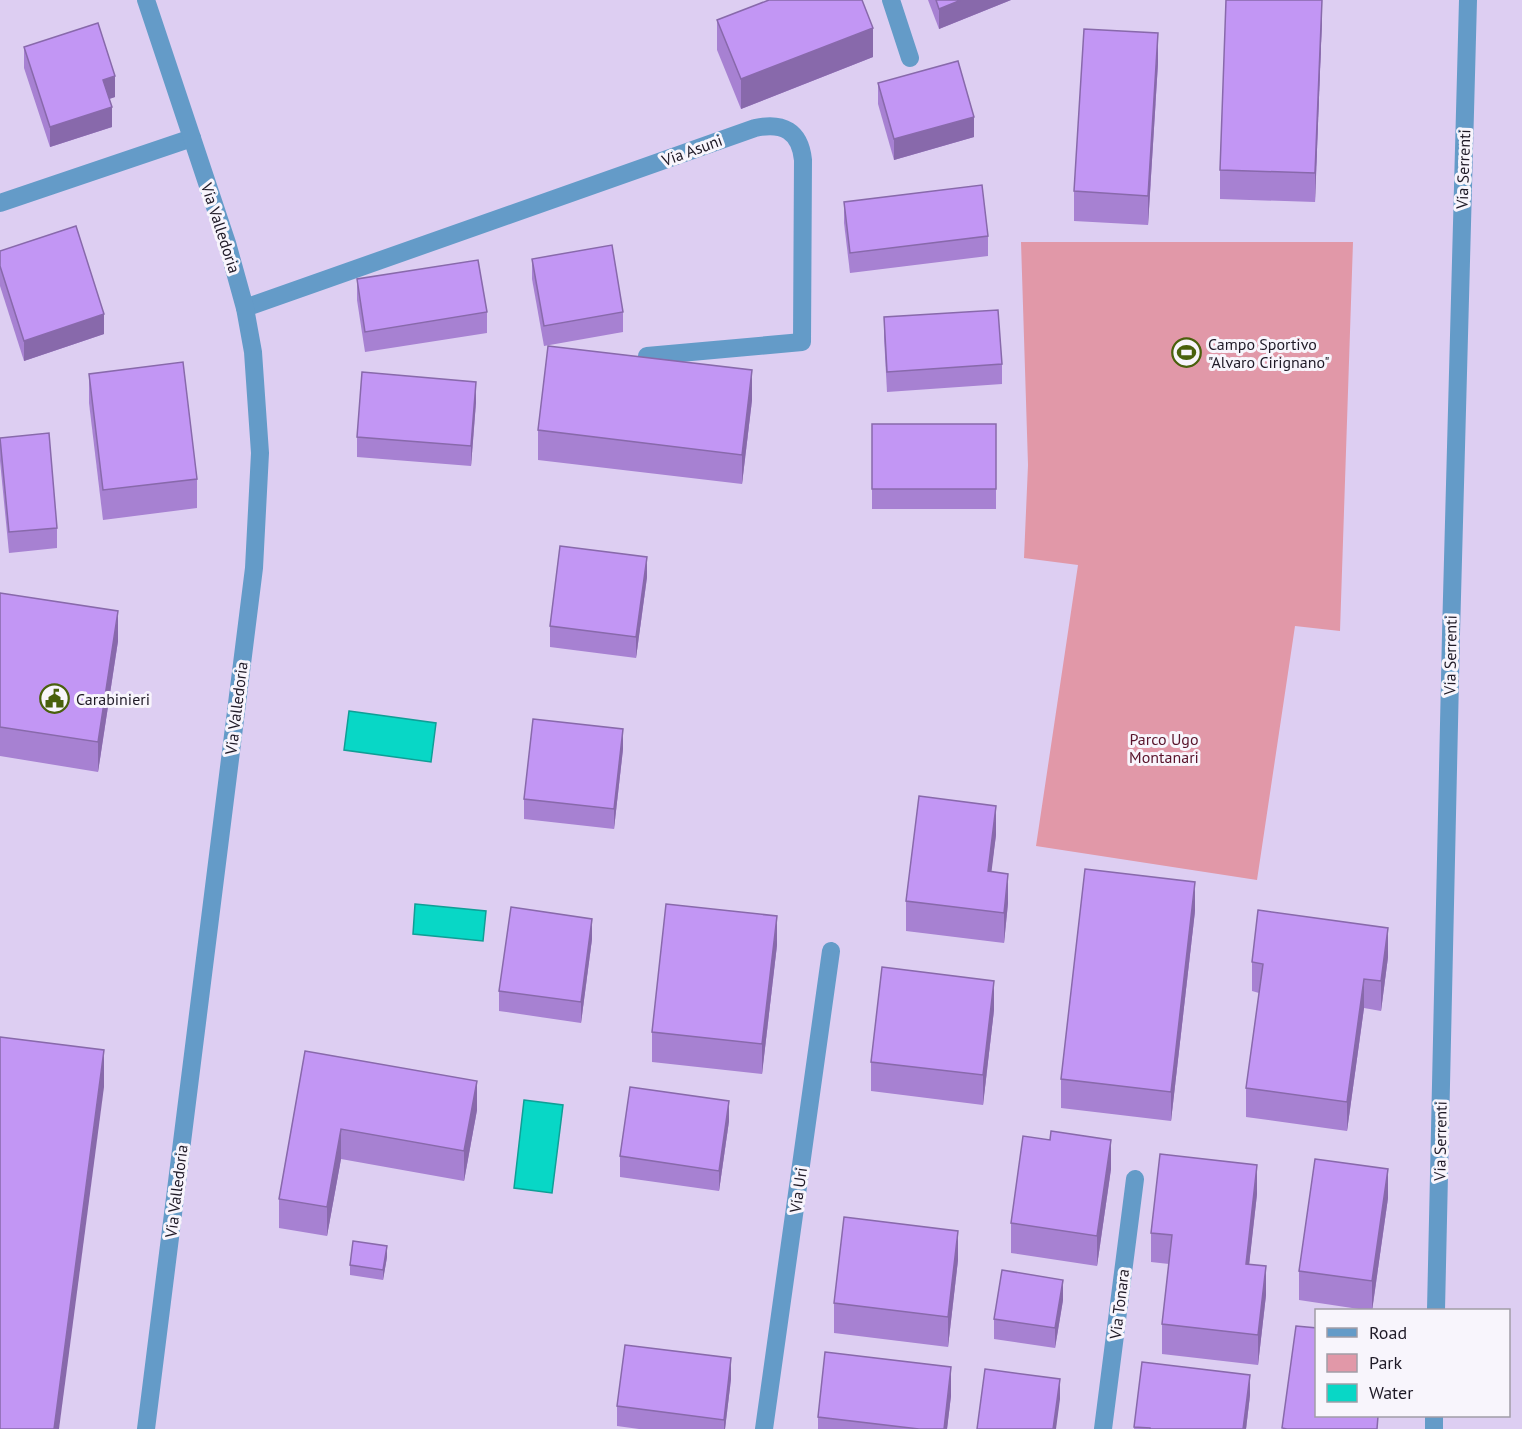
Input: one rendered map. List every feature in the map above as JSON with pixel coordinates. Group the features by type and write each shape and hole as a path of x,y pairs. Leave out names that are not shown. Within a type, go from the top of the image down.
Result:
{"street":[{"name":"Via Valledoria","path":"146,0 227,243 245,308 253,352 260,453 254,568 146,1429"},
{"path":"891,0 910,58"},
{"name":"Via Serrenti","path":"1436,1309 1450,634 1468,0"},
{"name":"Via Asuni","path":"245,308 755,128 780,126 792,132 798,142 803,160 802,342 647,356"},
{"path":"0,203 192,138"},
{"name":"Via Uri","path":"764,1429 831,951"},
{"name":"Via Tonara","path":"1103,1429 1135,1179"}],"green space":[{"name":"Parco Ugo Montanari","path":"1021,242 1353,242 1340,631 1295,626 1257,880 1036,846 1078,565 1024,558 1028,465"}],"water":[{"path":"349,711 436,723 431,762 344,750"},
{"path":"415,904 486,911 483,941 413,934"},
{"path":"524,1100 563,1105 552,1193 514,1188"}],"building":[{"path":"769,0 862,0 873,28 741,79 717,20"},
{"path":"936,0 961,0 939,9"},
{"path":"1226,0 1322,0 1315,173 1220,170"},
{"path":"98,23 115,76 103,80 112,107 50,127 24,47"},
{"path":"1084,29 1158,33 1148,196 1074,191"},
{"path":"958,61 974,117 894,139 878,83"},
{"path":"982,185 988,236 850,253 844,202"},
{"path":"76,226 104,314 24,341 0,266 0,251"},
{"path":"612,245 623,312 544,326 532,259"},
{"path":"478,260 487,312 365,332 357,279"},
{"path":"998,310 1002,364 887,372 884,317"},
{"path":"548,346 752,370 742,455 538,430"},
{"path":"183,362 197,479 103,490 89,374"},
{"path":"362,372 476,382 471,446 357,437"},
{"path":"872,424 996,424 996,489 872,489"},
{"path":"49,433 57,528 9,532 0,438"},
{"path":"560,546 647,557 636,637 550,626"},
{"name":"Carabinieri","path":"0,593 118,611 98,742 0,727"},
{"path":"533,719 623,729 614,809 524,799"},
{"path":"919,796 996,806 988,871 1008,874 1004,913 906,901"},
{"path":"1085,869 1195,882 1171,1092 1061,1079"},
{"path":"666,904 777,916 762,1044 652,1032"},
{"path":"511,907 592,919 581,1002 499,991"},
{"path":"1258,910 1388,928 1381,981 1364,979 1347,1102 1246,1088 1263,964 1252,962"},
{"path":"882,967 994,981 983,1075 871,1062"},
{"path":"0,1037 104,1050 54,1429 0,1429"},
{"path":"305,1051 477,1081 464,1151 341,1129 327,1207 279,1199"},
{"path":"630,1087 729,1101 719,1171 620,1156"},
{"path":"1051,1131 1111,1140 1097,1236 1011,1223 1023,1136 1050,1140"},
{"path":"1160,1154 1257,1165 1246,1264 1266,1266 1258,1335 1162,1324 1172,1235 1151,1233"},
{"path":"1315,1159 1388,1169 1372,1281 1299,1271"},
{"path":"844,1217 958,1231 948,1317 834,1303"},
{"path":"353,1241 387,1246 383,1270 350,1265"},
{"path":"1002,1270 1063,1280 1055,1328 994,1319"},
{"path":"1296,1326 1315,1328 1315,1417 1378,1417 1377,1429 1282,1428"},
{"path":"625,1345 731,1358 724,1420 617,1406"},
{"path":"825,1352 951,1367 944,1429 919,1429 818,1417"},
{"path":"1142,1362 1250,1375 1243,1429 1134,1427"},
{"path":"985,1369 1060,1379 1053,1429 977,1429"}],"place":[{"name":"Campo Sportivo \"Alvaro Cirignano\"","path":"1187,353"},
{"name":"Carabinieri","path":"55,699"}]}
